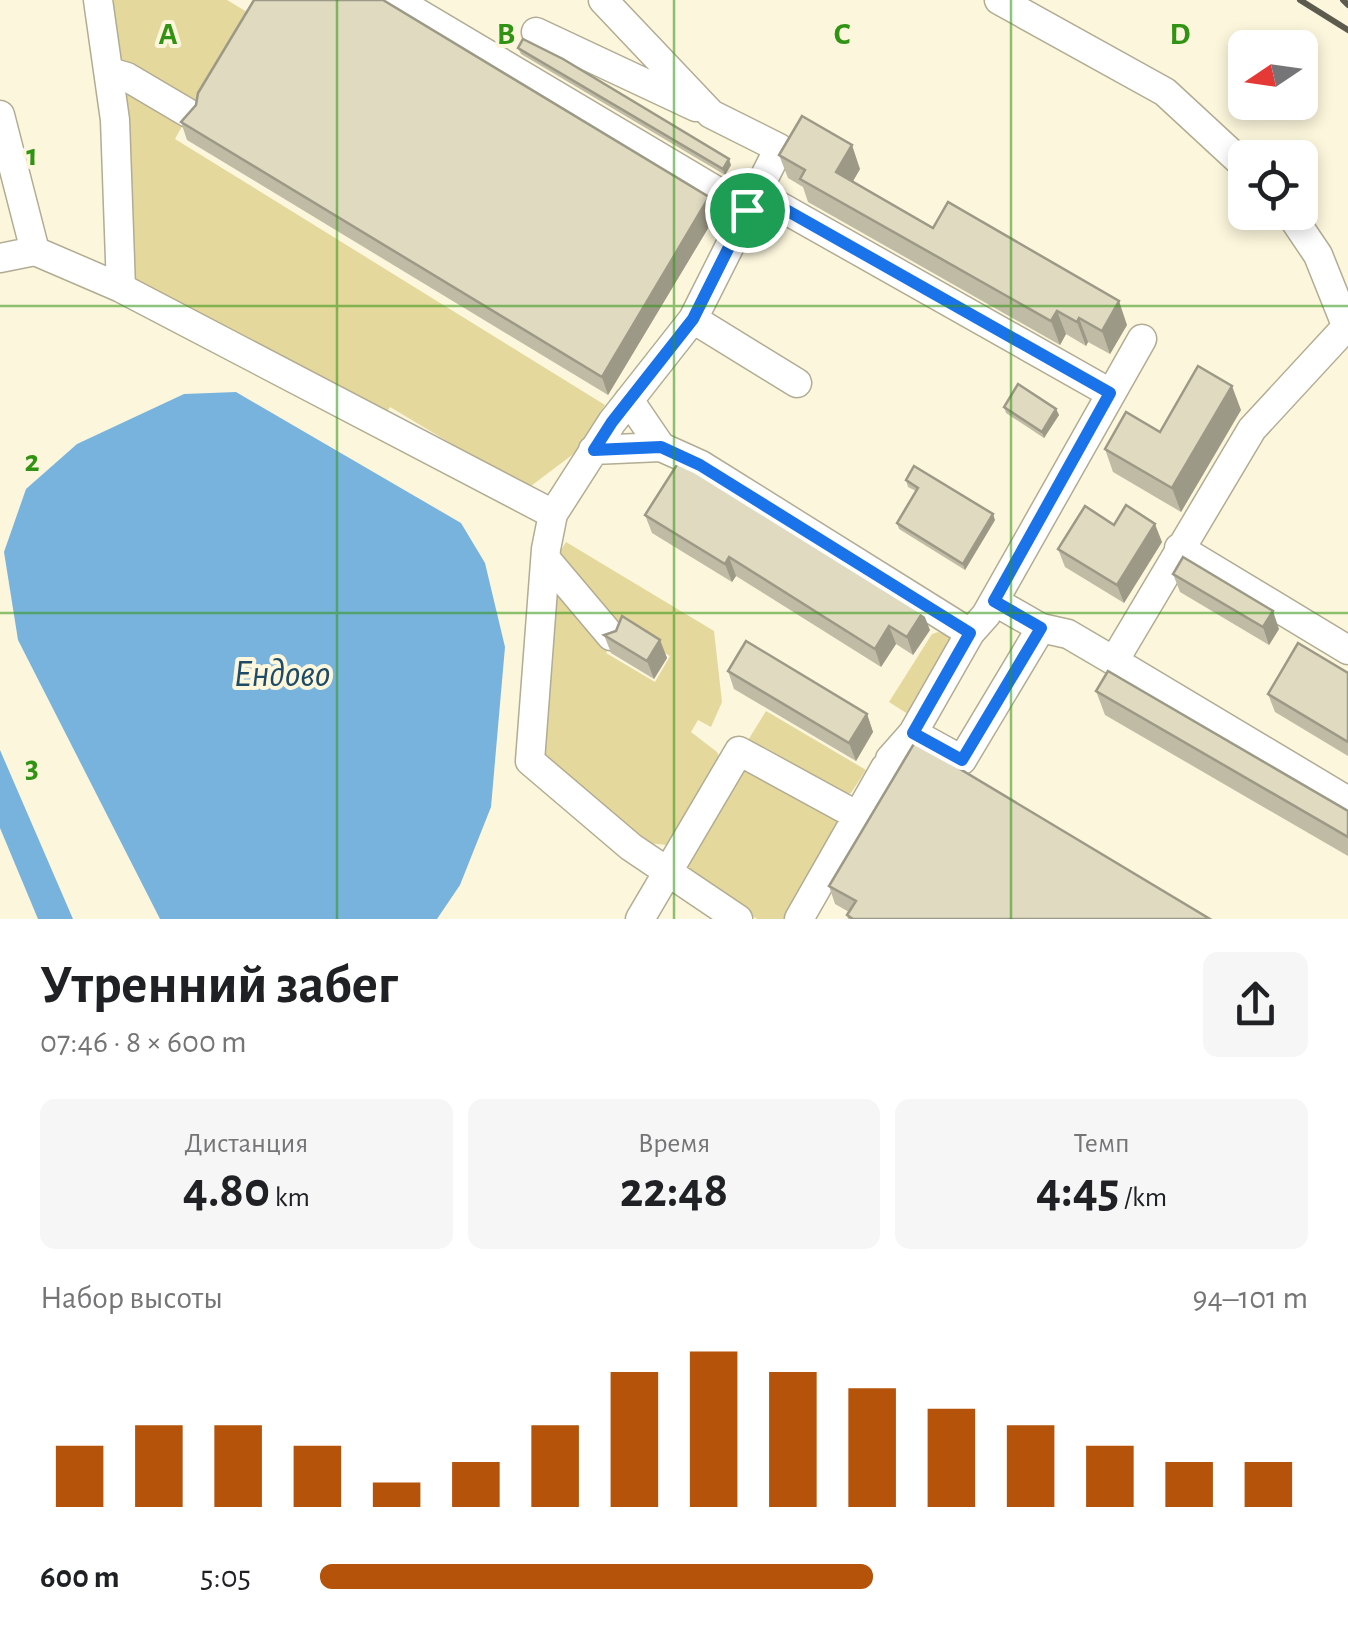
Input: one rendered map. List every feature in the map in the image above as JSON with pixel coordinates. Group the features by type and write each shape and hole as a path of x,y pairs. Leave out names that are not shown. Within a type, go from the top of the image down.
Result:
{"street":[{"path":"98,0 110,72 121,288"},
{"path":"396,0 751,201 1110,393"},
{"path":"603,0 711,114"},
{"path":"999,0 1165,92 1228,150"},
{"path":"536,32 779,148 693,319 628,400 553,514 530,762 666,874 738,919"},
{"path":"110,72 127,77 188,114"},
{"path":"0,115 36,251"},
{"path":"1114,661 1252,429 1347,325 1318,255 1301,230"},
{"path":"0,258 36,251 121,288 553,514"},
{"path":"693,319 797,383"},
{"path":"800,919 887,763 913,733 970,633 994,601 1142,339"},
{"path":"628,400 661,447"},
{"path":"594,450 661,447 700,465 970,633"},
{"path":"1180,548 1348,650"},
{"path":"546,559 611,636"},
{"path":"994,601 1041,628 1068,634 1348,801"},
{"path":"913,733 962,760 1041,628"},
{"path":"640,919 739,752 858,816"}],"shaded area":[{"path":"104,0 227,0 252,15 193,110 112,61"},
{"path":"119,87 186,119 175,139 605,405 576,452 527,489 390,407 382,419 126,284"},
{"path":"566,542 714,631 722,702 711,727 698,720 691,732 720,758 667,845 638,842 543,763 547,574 612,642 606,653 655,682 670,656 621,627 553,563"},
{"path":"938,632 950,641 911,716 889,702 932,634"},
{"path":"766,711 866,770 851,793 843,796 747,742"},
{"path":"743,768 843,821 787,919 757,919 680,873"}],"water":[{"name":"Ендово","path":"236,392 461,523 485,563 505,647 491,807 460,885 437,919 160,919 18,640 4,552 26,489 77,444 184,394"},
{"path":"0,750 73,919 38,919 0,828"}],"building":[{"path":"254,0 383,0 709,197 602,377 181,122 196,105 198,93"},
{"path":"523,39 729,159 723,169 518,48"},
{"path":"802,116 852,145 836,172 933,228 948,202 1119,301 1102,331 1057,311 1051,321 800,179 805,170 779,155"},
{"path":"1198,366 1232,386 1172,488 1105,449 1126,412 1160,432"},
{"path":"1018,384 1056,409 1042,432 1004,407"},
{"path":"680,460 923,612 907,637 889,626 875,649 729,557 725,564 645,515"},
{"path":"914,466 993,514 963,564 897,523 918,488 906,480"},
{"path":"1126,505 1155,524 1117,585 1058,549 1085,506 1114,525"},
{"path":"1183,557 1273,611 1263,627 1173,574"},
{"path":"622,616 660,640 647,661 604,635 616,631"},
{"path":"746,641 867,714 849,743 728,671"},
{"path":"1298,643 1348,673 1348,742 1268,694"},
{"path":"1108,671 1348,811 1348,837 1096,691"},
{"path":"915,742 1210,919 853,919 847,915 856,901 829,886"}],"railway":[{"path":"1300,0 1348,30"},
{"path":"1343,0 1348,5"}],"route":[{"path":"756,193 1110,393 994,601 1041,628 962,760 913,733 970,633 700,465 661,447 594,450 693,319 747,210 756,193"}]}
